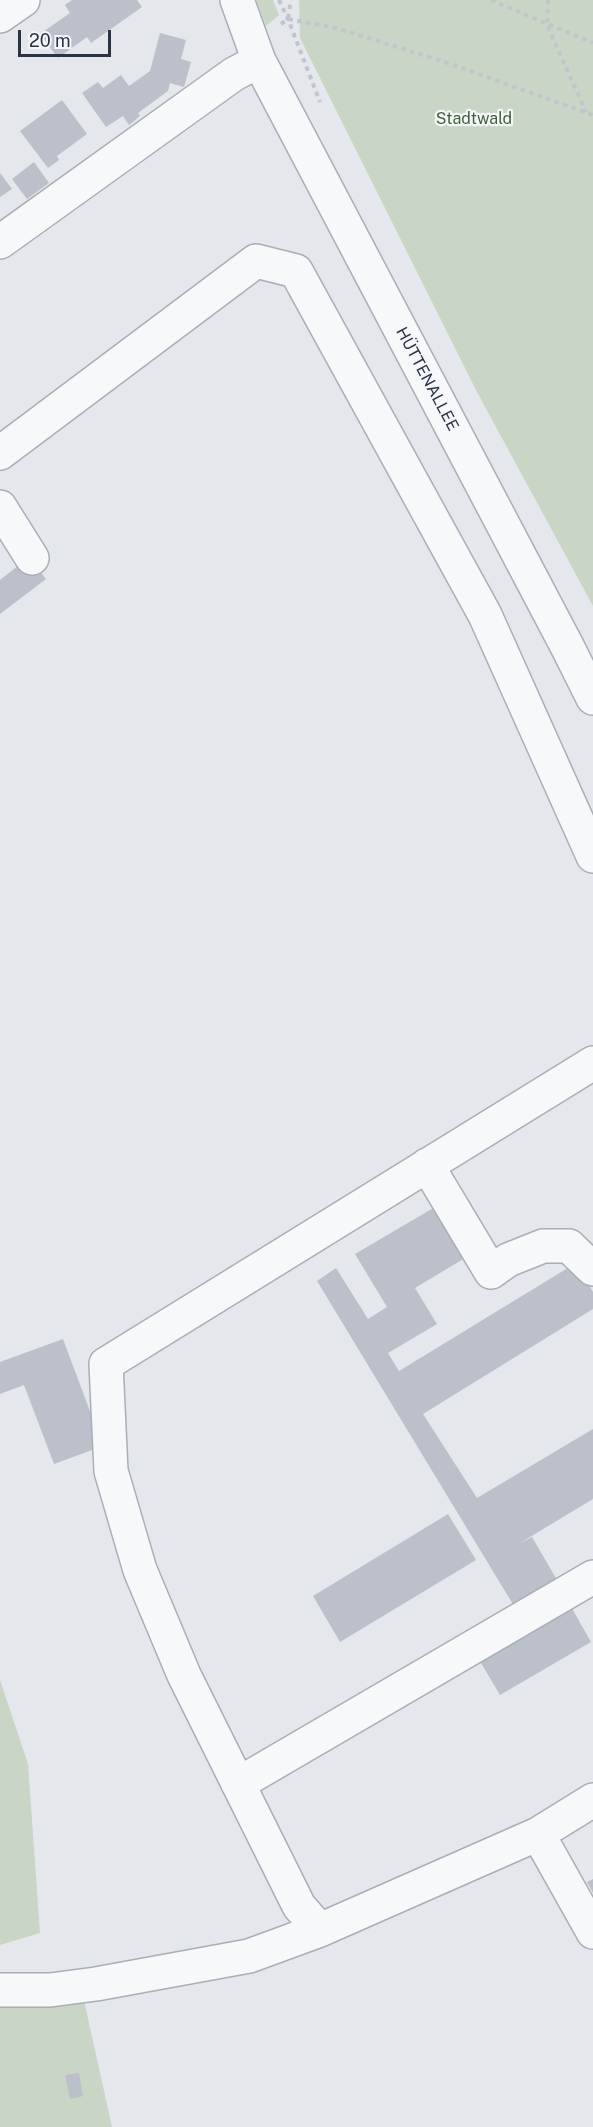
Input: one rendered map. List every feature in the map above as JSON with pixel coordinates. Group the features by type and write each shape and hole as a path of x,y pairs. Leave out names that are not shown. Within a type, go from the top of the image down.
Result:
{"street":[{"path":"0,16 22,0"},
{"name":"HÜTTENALLEE","path":"237,0 260,61 593,698"},
{"path":"0,242 234,74 260,61"},
{"path":"0,453 256,261 296,271 485,615 593,856"},
{"path":"0,507 32,558"},
{"path":"320,1930 299,1906 238,1784 184,1675 140,1570 111,1471 106,1364 593,1063"},
{"path":"427,1165 491,1272 508,1260 543,1246 569,1246 593,1269"},
{"path":"238,1784 593,1577"},
{"path":"0,1990 51,1990 96,1984 249,1956 320,1930 537,1834 593,1800"},
{"path":"537,1834 593,1932"}],"path":[{"path":"291,0 288,19 336,28 445,62 593,115"},
{"path":"491,0 593,43"},
{"path":"548,0 547,25 586,113"}],"green space":[{"path":"256,0 273,0 279,15 266,26"},
{"name":"Stadtwald","path":"299,0 593,0 593,606 477,392 300,38"},
{"path":"0,1680 28,1764 40,1933 0,1945"},
{"path":"83,1996 112,2127 0,2127 0,2001"}],"building":[{"path":"72,0 137,0 142,7 91,43 87,37 58,58 40,34 70,13 65,5"},
{"path":"160,33 186,40 181,59 191,62 184,87 170,83 168,91 138,113 140,116 129,125 123,116 106,127 82,93 98,82 103,88 121,75 129,86 150,71"},
{"path":"62,100 87,134 57,156 59,160 48,168 20,131"},
{"path":"34,162 49,183 27,199 12,179"},
{"path":"0,173 12,189 0,197"},
{"path":"29,557 46,579 0,614 0,580"},
{"path":"435,1207 465,1258 415,1288 437,1324 388,1353 399,1371 576,1263 593,1292 593,1309 423,1414 477,1498 593,1429 593,1499 520,1543 532,1537 557,1580 514,1606 317,1281 336,1268 368,1319 387,1307 355,1254"},
{"path":"63,1339 103,1446 54,1464 24,1385 0,1394 0,1362"},
{"path":"448,1514 476,1560 340,1642 313,1596"},
{"path":"570,1605 591,1642 500,1695 478,1658"},
{"path":"593,1879 593,1893 587,1882"},
{"path":"79,2073 83,2096 70,2099 65,2075"}]}
